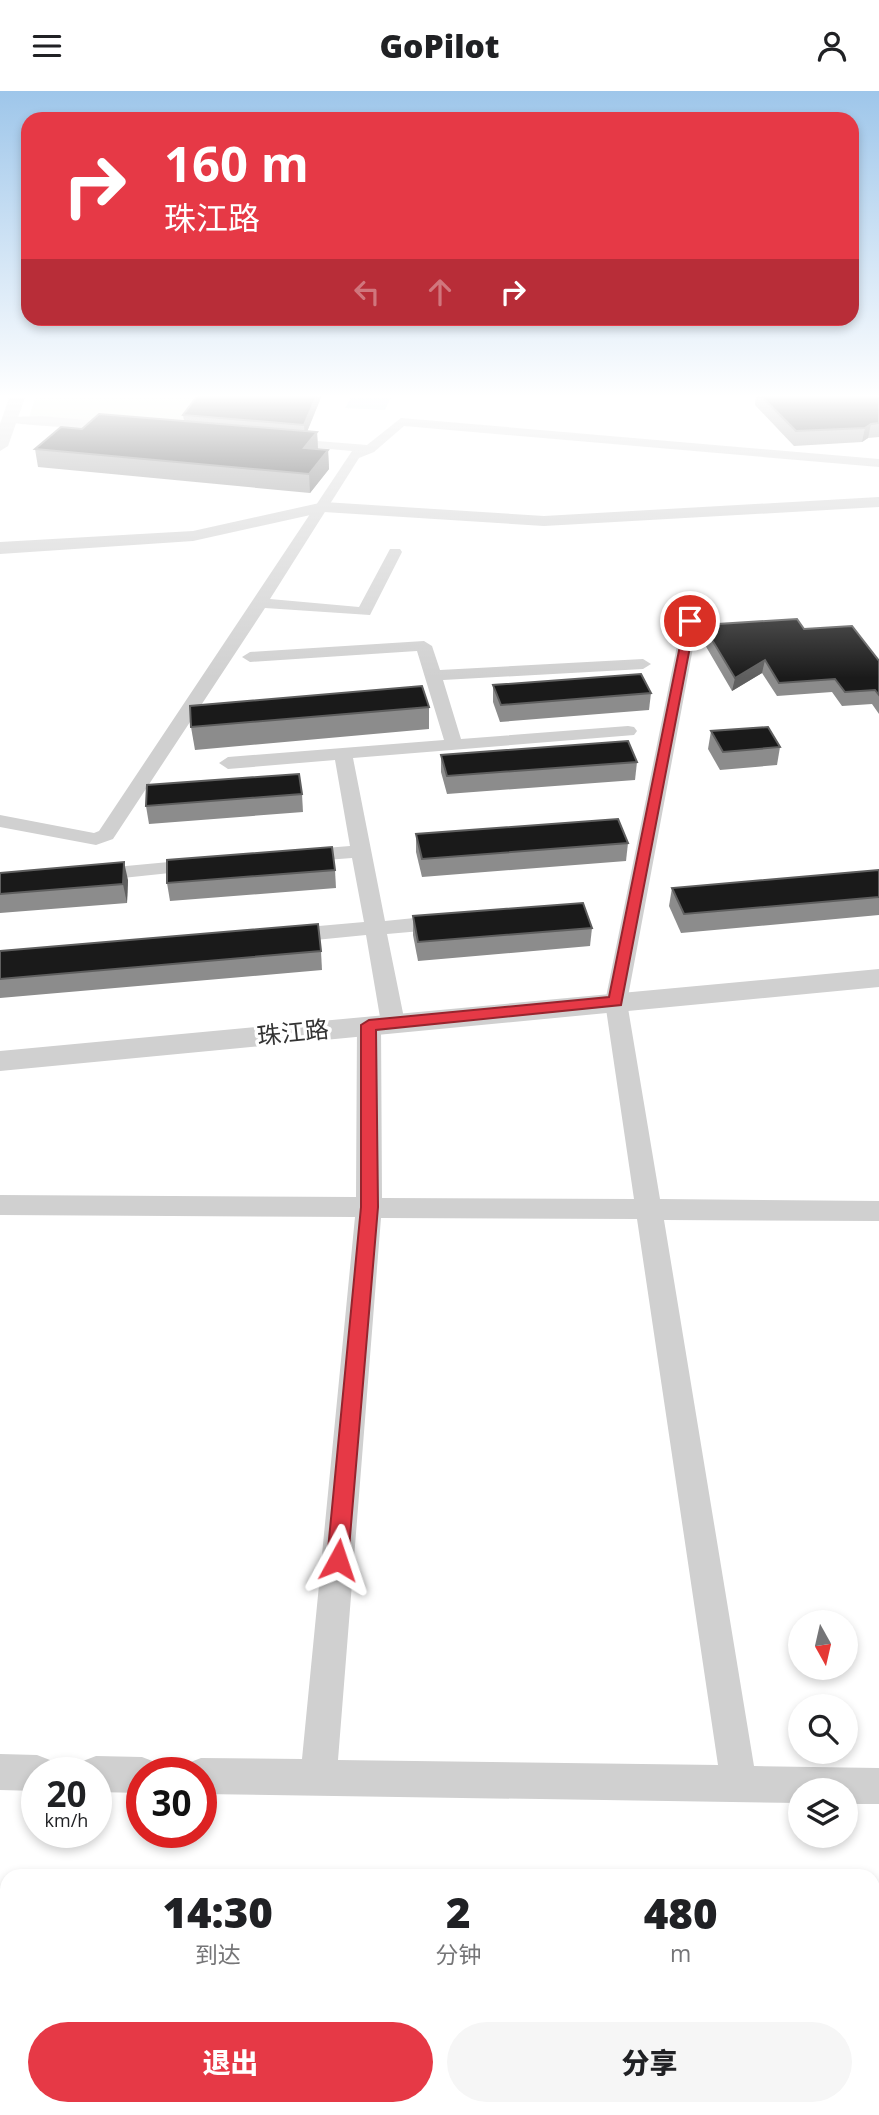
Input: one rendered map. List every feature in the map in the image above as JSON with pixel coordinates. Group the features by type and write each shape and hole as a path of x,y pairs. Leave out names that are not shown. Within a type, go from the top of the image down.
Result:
{"street":[{"path":"0,821 96,839 106,835 334,489"},
{"path":"0,548 192,536 324,507 544,521 879,502"},
{"path":"0,556 192,545 192,536"},
{"path":"260,603 363,612 395,552"},
{"path":"690,621 615,1002 651,1209 739,1784"},
{"path":"250,657 424,646 433,675 433,699 454,745"},
{"path":"433,675 514,673 643,664"},
{"path":"228,763 628,731"},
{"path":"318,1778 369,1207 381,1024 377,928 343,754"},
{"path":"278,858 362,851"},
{"path":"70,877 223,863"},
{"path":"269,938 460,921"},
{"name":"珠江路","path":"0,1062 879,978"},
{"path":"0,1205 879,1211"},
{"path":"0,1772 21,1773"},
{"path":"217,1776 879,1786"}],"building":[{"path":"797,619 804,629 852,626 879,661 879,695 875,690 845,692 835,679 779,683 765,660 735,678 703,625"},
{"path":"641,674 651,693 501,705 493,685"},
{"path":"422,686 429,707 191,727 190,706"},
{"path":"768,727 780,747 723,752 711,731"},
{"path":"628,741 637,762 447,776 441,755"},
{"path":"299,774 302,794 146,806 147,785"},
{"path":"618,819 628,843 422,859 416,834"},
{"path":"332,847 335,870 167,883 167,860"},
{"path":"124,862 123,884 0,894 0,873"},
{"path":"879,870 879,897 684,914 672,888"},
{"path":"583,903 592,928 418,942 413,916"},
{"path":"318,924 321,951 0,979 0,951"}],"route":[{"path":"338,1560 369,1207 369,1025 615,1002 690,621"}]}
